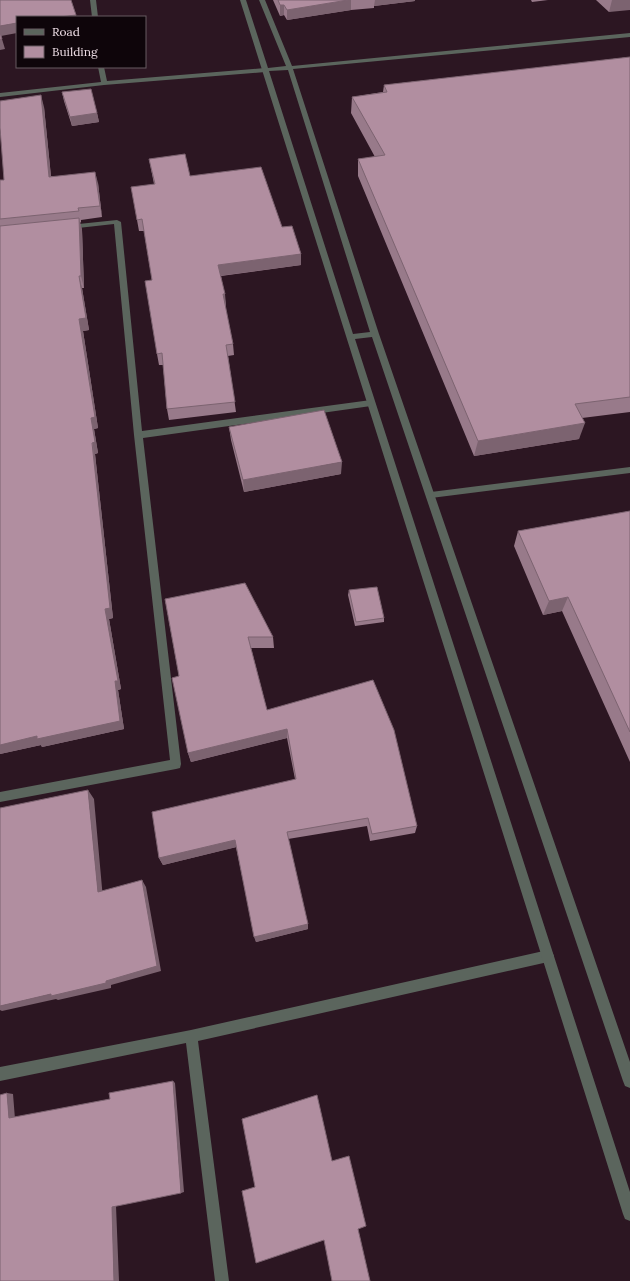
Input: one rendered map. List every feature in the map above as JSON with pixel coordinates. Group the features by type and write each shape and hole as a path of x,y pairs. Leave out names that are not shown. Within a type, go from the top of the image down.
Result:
{"street":[{"path":"93,0 95,16"},
{"path":"243,0 630,1214"},
{"path":"262,0 290,68 375,334 630,1081"},
{"path":"0,95 104,83 290,68 630,35"},
{"path":"101,68 104,83"},
{"path":"0,797 176,764 138,435 116,222 62,228"},
{"path":"350,338 375,334"},
{"path":"138,435 371,403"},
{"path":"431,495 630,470"},
{"path":"0,1074 191,1036 548,956"},
{"path":"191,1036 222,1281"}],"building":[{"path":"0,0 71,0 76,15 16,16 16,23 0,26"},
{"path":"278,0 348,0 287,10 284,5 280,5"},
{"path":"630,57 630,397 575,404 585,423 478,441 358,159 385,155 352,97 387,92 384,85"},
{"path":"91,89 97,113 70,117 62,92"},
{"path":"41,95 49,177 95,172 100,206 78,208 79,211 0,219 0,180 4,180 0,128 0,101"},
{"path":"185,154 190,176 261,167 282,227 292,226 301,254 218,265 225,294 223,294 233,344 226,345 235,402 167,409 162,353 157,354 145,281 152,280 142,219 137,220 131,187 155,184 149,159"},
{"path":"79,218 81,276 79,276 86,318 79,319 95,417 91,418 95,442 92,443 110,608 105,609 118,681 115,681 120,721 37,739 37,736 0,745 0,226"},
{"path":"324,410 342,462 243,480 229,427"},
{"path":"630,511 630,732 568,597 549,601 518,531"},
{"path":"245,583 273,637 248,637 267,710 373,680 394,730 417,826 372,834 368,818 287,832 308,924 254,937 235,840 159,858 152,812 296,779 287,729 188,753 172,678 179,676 165,599"},
{"path":"377,587 384,618 356,622 349,590"},
{"path":"88,790 98,892 142,880 157,966 106,981 106,983 0,1006 0,808"},
{"path":"173,1081 181,1193 112,1207 114,1281 0,1281 0,1095 7,1093 9,1118 110,1099 109,1093"},
{"path":"317,1095 332,1161 349,1156 366,1226 358,1229 370,1281 332,1281 324,1240 256,1263 242,1191 255,1187 242,1119"}]}
